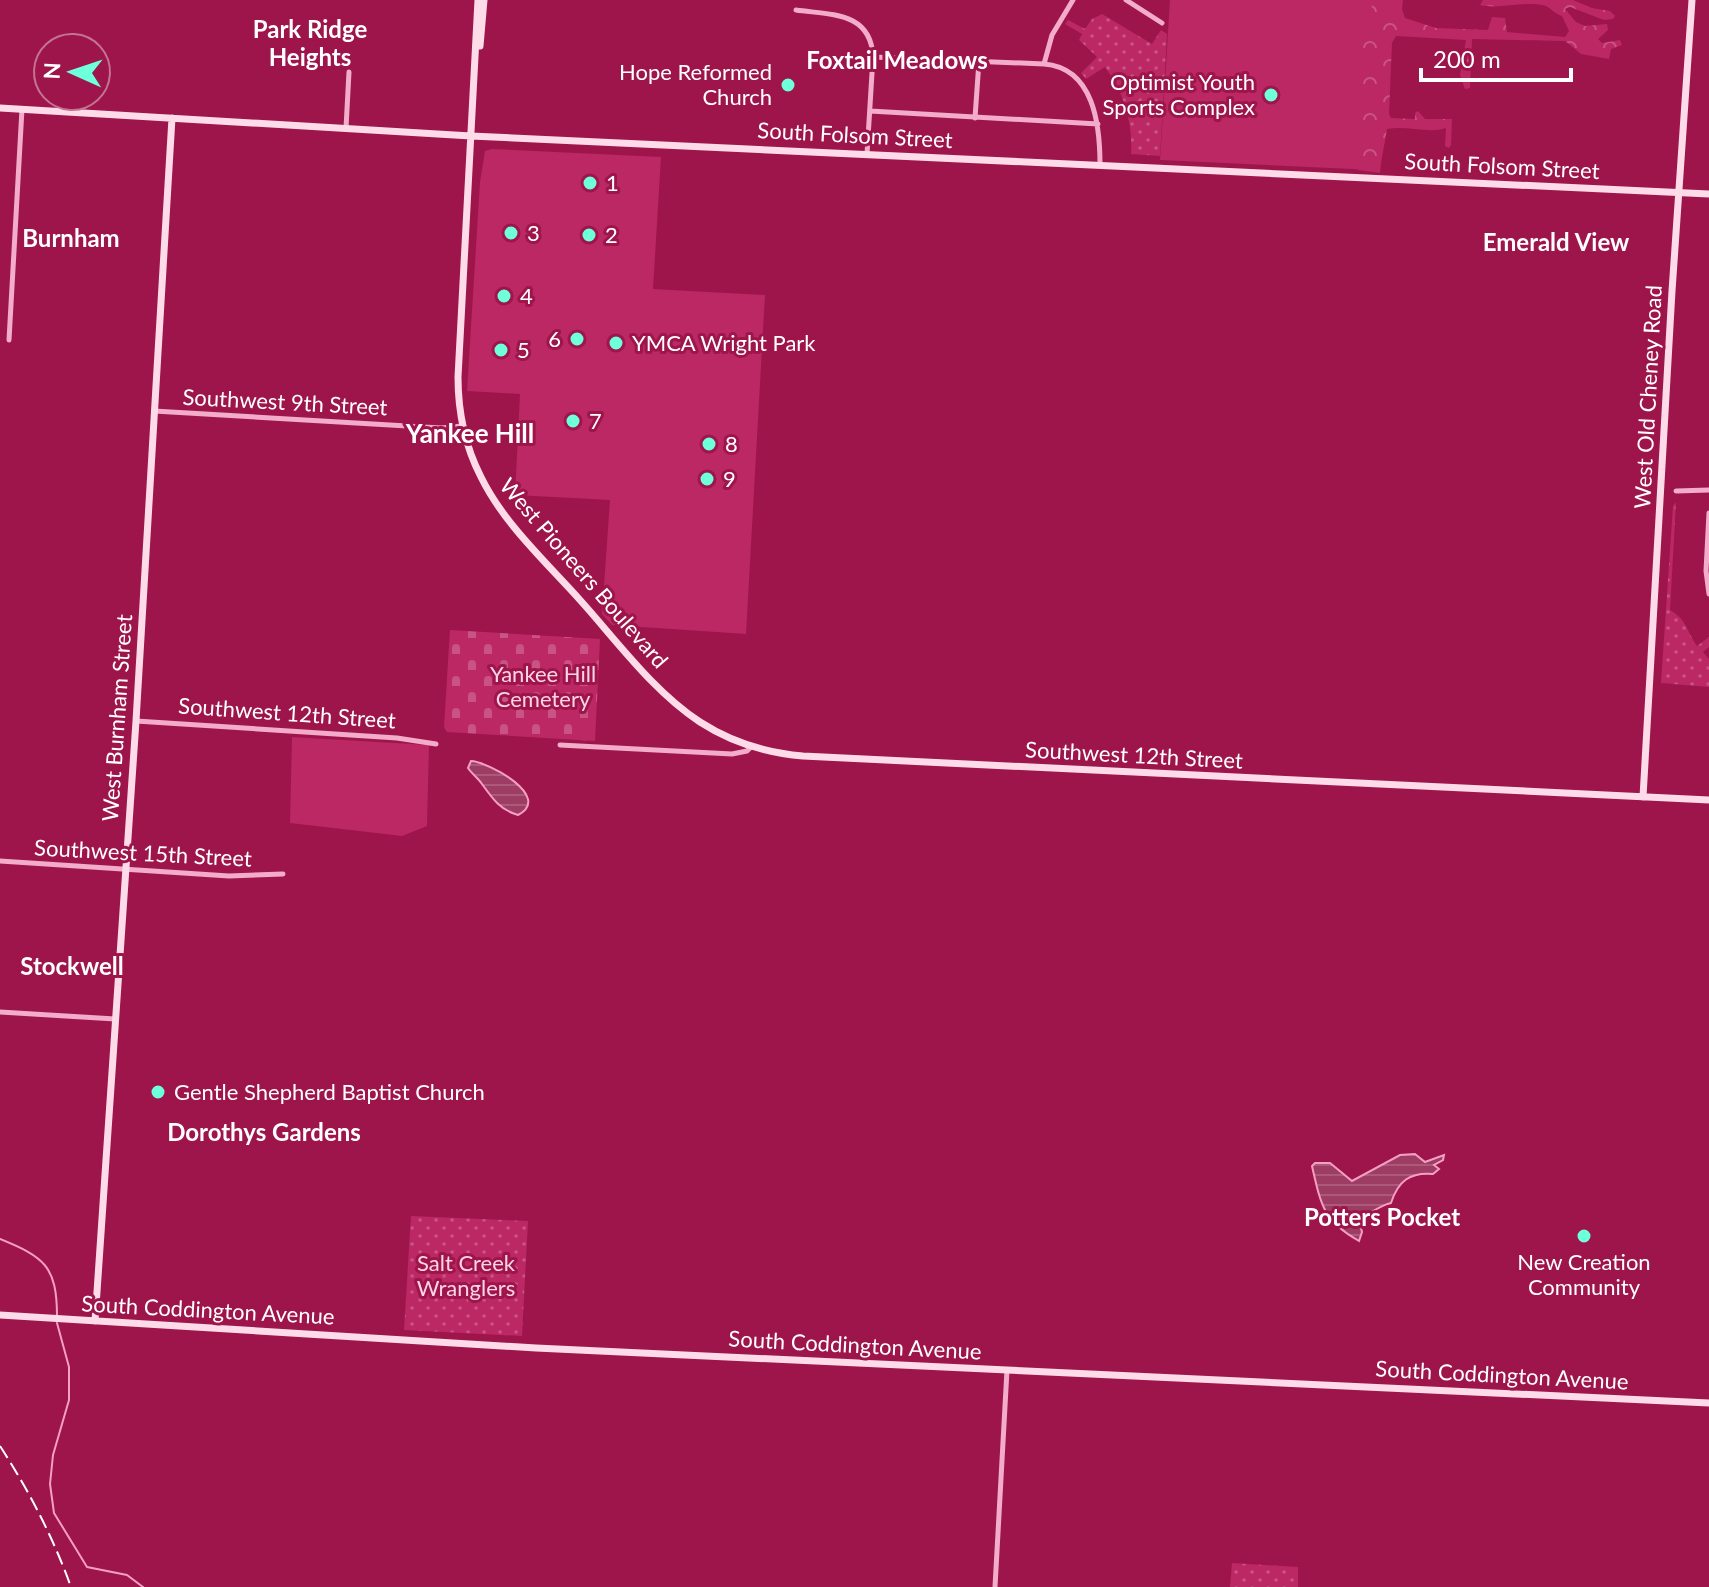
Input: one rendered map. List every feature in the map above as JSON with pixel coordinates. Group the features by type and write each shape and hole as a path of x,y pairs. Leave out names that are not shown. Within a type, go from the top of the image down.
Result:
{"street":[{"name":"West Pioneers Boulevard","path":"481,0 458,377 462,426 475,466 498,506 672,701 699,722 752,746"},
{"path":"1044,64 1052,35 1073,0"},
{"path":"1126,0 1162,23"},
{"name":"West Old Cheney Road","path":"1643,797 1692,0"},
{"path":"796,10 852,19 868,36 873,57 867,154"},
{"path":"873,57 1061,67 1076,76 1090,100 1098,124 1100,165"},
{"path":"975,118 979,61"},
{"path":"346,128 349,72"},
{"name":"South Folsom Street","path":"0,108 471,136 1709,194"},
{"path":"9,340 22,109"},
{"path":"870,111 1098,124"},
{"name":"West Burnham Street","path":"95,1321 136,721 172,118"},
{"name":"Southwest 9th Street","path":"154,411 441,428 462,426"},
{"path":"1676,491 1709,490"},
{"path":"1709,513 1706,571 1709,594"},
{"name":"Southwest 12th Street","path":"136,721 397,738 436,744"},
{"name":"Southwest 12th Street","path":"560,745 732,754 747,751 752,746 783,754 822,757 1709,800"},
{"name":"Southwest 15th Street","path":"0,861 229,876 283,874"},
{"path":"0,1012 115,1019"},
{"name":"South Coddington Avenue","path":"0,1315 536,1348 1709,1403"},
{"path":"995,1587 1007,1370"}],"green space":[{"name":"Optimist Youth Sports Complex","path":"1170,0 1383,0 1374,170 1160,160"},
{"path":"1373,0 1403,0 1405,18 1436,28 1488,30 1492,17 1505,18 1507,32 1565,37 1569,31 1562,16 1546,6 1480,5 1483,0 1573,0 1610,11 1615,16 1613,19 1604,20 1570,7 1565,9 1576,22 1585,26 1607,24 1608,30 1598,39 1602,43 1620,40 1622,45 1611,49 1609,59 1581,54 1565,41 1472,39 1470,88 1465,89 1460,75 1466,40 1396,36 1392,43 1391,118 1415,119 1418,111 1425,119 1452,119 1451,145 1449,148 1445,146 1446,128 1387,129 1380,173 1358,170 1357,160 1365,148 1363,83 1353,51 1368,25"},
{"path":"1102,14 1152,44 1161,30 1167,34 1160,156 1131,154 1126,108 1105,67 1086,79 1081,73 1097,57 1079,40 1082,34 1065,24 1068,20 1085,29 1092,19"},
{"name":"YMCA Wright Park","path":"485,151 661,157 653,289 765,295 746,634 612,625 602,614 610,500 515,495 520,394 467,391 480,182"},
{"path":"1676,502 1670,610 1683,622 1697,646 1709,637 1709,647 1703,652 1709,659 1709,687 1661,683 1673,506"},
{"name":"Yankee Hill Cemetery","path":"450,630 600,639 595,741 447,732 444,727"},
{"path":"292,737 429,745 427,826 402,836 290,823"},
{"name":"Salt Creek Wranglers","path":"411,1216 528,1221 522,1336 404,1330"},
{"path":"1232,1563 1298,1567 1298,1587 1230,1587"}],"shaded area":[{"path":"471,761 491,767 514,782 528,799 527,808 518,815 501,807 468,768"},
{"path":"1415,1154 1425,1162 1444,1155 1443,1160 1434,1165 1439,1169 1433,1174 1411,1176 1397,1189 1391,1203 1358,1217 1362,1232 1359,1241 1347,1234 1325,1211 1312,1166 1315,1163 1330,1163 1352,1181 1400,1155"}],"waterway":[{"path":"0,1239 37,1258 51,1274 57,1316"},
{"path":"57,1323 69,1367 69,1400 53,1455 50,1484 54,1513 87,1567 127,1575 143,1587"}],"railway":[{"path":"0,1446 40,1515 71,1587"}],"place":[{"name":"Hope Reformed Church","path":"788,85"},
{"name":"Optimist Youth Sports Complex","path":"1271,95"},
{"name":"1","path":"590,183"},
{"name":"3","path":"511,233"},
{"name":"2","path":"589,235"},
{"name":"4","path":"504,296"},
{"name":"6","path":"577,339"},
{"name":"YMCA Wright Park","path":"616,343"},
{"name":"5","path":"501,350"},
{"name":"7","path":"573,421"},
{"name":"8","path":"709,444"},
{"name":"9","path":"707,479"},
{"name":"Gentle Shepherd Baptist Church","path":"158,1092"},
{"name":"New Creation Community","path":"1584,1236"}],"district":[{"name":"Park Ridge Heights","path":"310,44"},
{"name":"Foxtail Meadows","path":"897,61"},
{"name":"Burnham","path":"71,239"},
{"name":"Emerald View","path":"1556,243"},
{"name":"Yankee Hill","path":"470,434"},
{"name":"Stockwell","path":"72,967"},
{"name":"Dorothys Gardens","path":"264,1133"},
{"name":"Potters Pocket","path":"1382,1218"}]}
